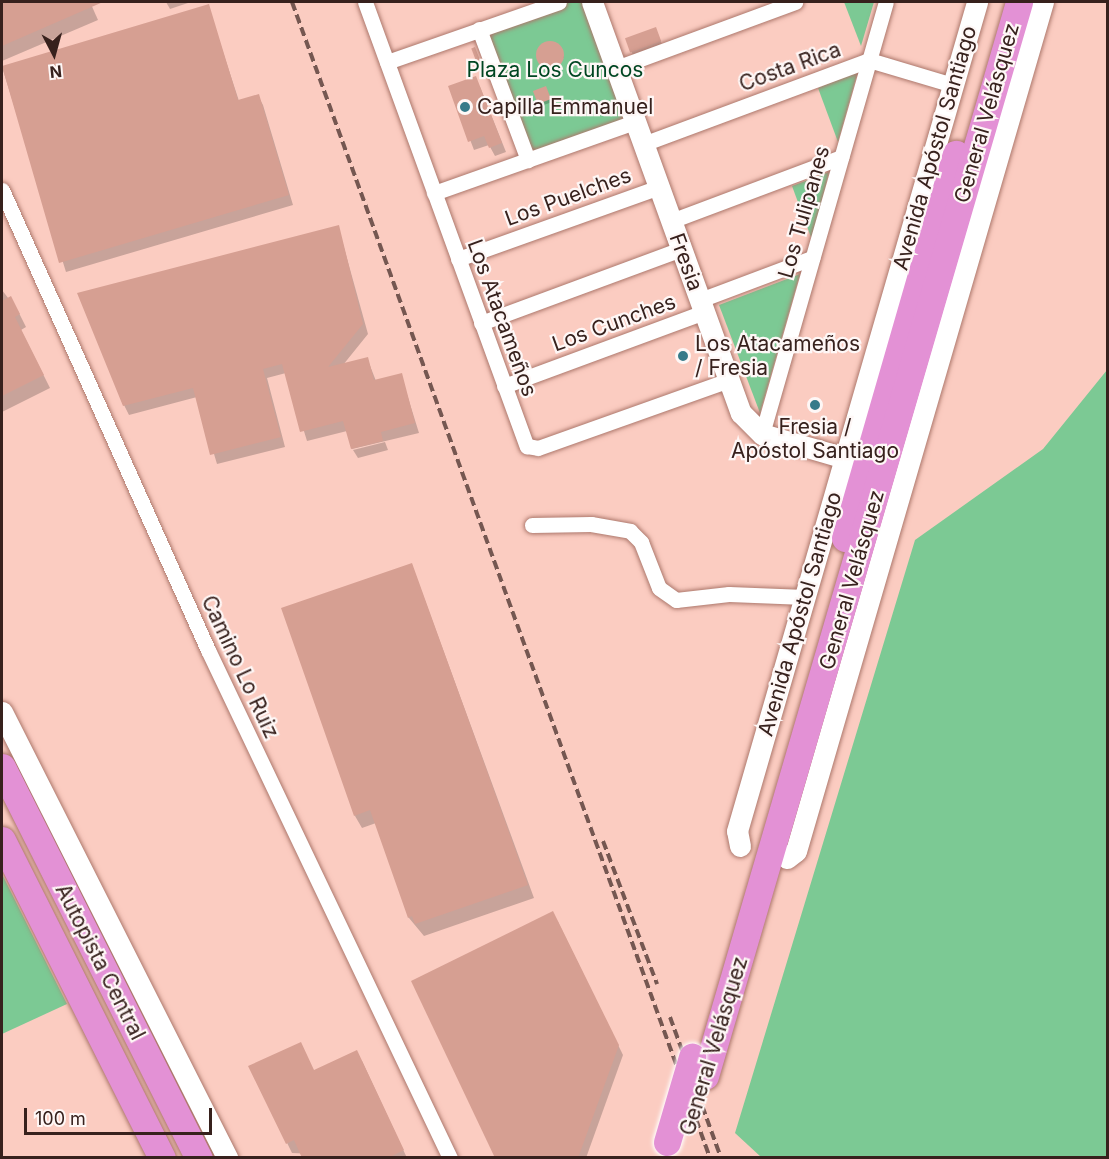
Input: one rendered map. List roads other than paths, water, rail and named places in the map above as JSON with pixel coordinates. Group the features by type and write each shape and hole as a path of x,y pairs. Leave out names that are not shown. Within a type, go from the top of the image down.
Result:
{"highway":[{"name":"General Velásquez","path":"699,1067 1000,2"},
{"name":"General Velásquez","path":"670,1152 699,1067 1019,2"},
{"name":"Autopista Central","path":"2,766 199,1158"},
{"name":"Autopista Central","path":"2,840 162,1158"}],"street":[{"name":"Los Atacameños","path":"365,2 525,444 534,449 729,380"},
{"path":"387,62 559,2"},
{"name":"Fresia","path":"592,2 744,419 762,434 845,458"},
{"path":"616,68 795,2"},
{"name":"Los Tulipanes","path":"762,434 886,2"},
{"name":"Avenida Apóstol Santiago","path":"740,846 737,831 977,2"},
{"path":"787,858 796,851 1043,2"},
{"path":"479,29 528,160"},
{"name":"Costa Rica","path":"643,144 869,60 953,86"},
{"path":"434,193 635,122"},
{"path":"671,221 842,157"},
{"name":"Los Puelches","path":"458,259 659,187"},
{"name":"Camino Lo Ruiz","path":"2,190 208,650 450,1158"},
{"path":"481,323 681,249"},
{"name":"Los Cunches","path":"504,386 702,306 812,258"},
{"path":"532,525 591,524 630,531 641,542 658,588 676,600 729,594 805,597"},
{"path":"2,712 227,1158"}],"railway":[{"path":"292,2 710,1158"},
{"path":"603,841 657,984"},
{"path":"670,1017 721,1158"}],"place":[{"name":"Capilla Emmanuel","path":"465,107"},
{"name":"Los Atacameños / Fresia","path":"683,356"},
{"name":"Fresia / Apóstol Santiago","path":"815,405"}],"park label":[{"name":"Plaza Los Cuncos","path":"555,70"}]}
